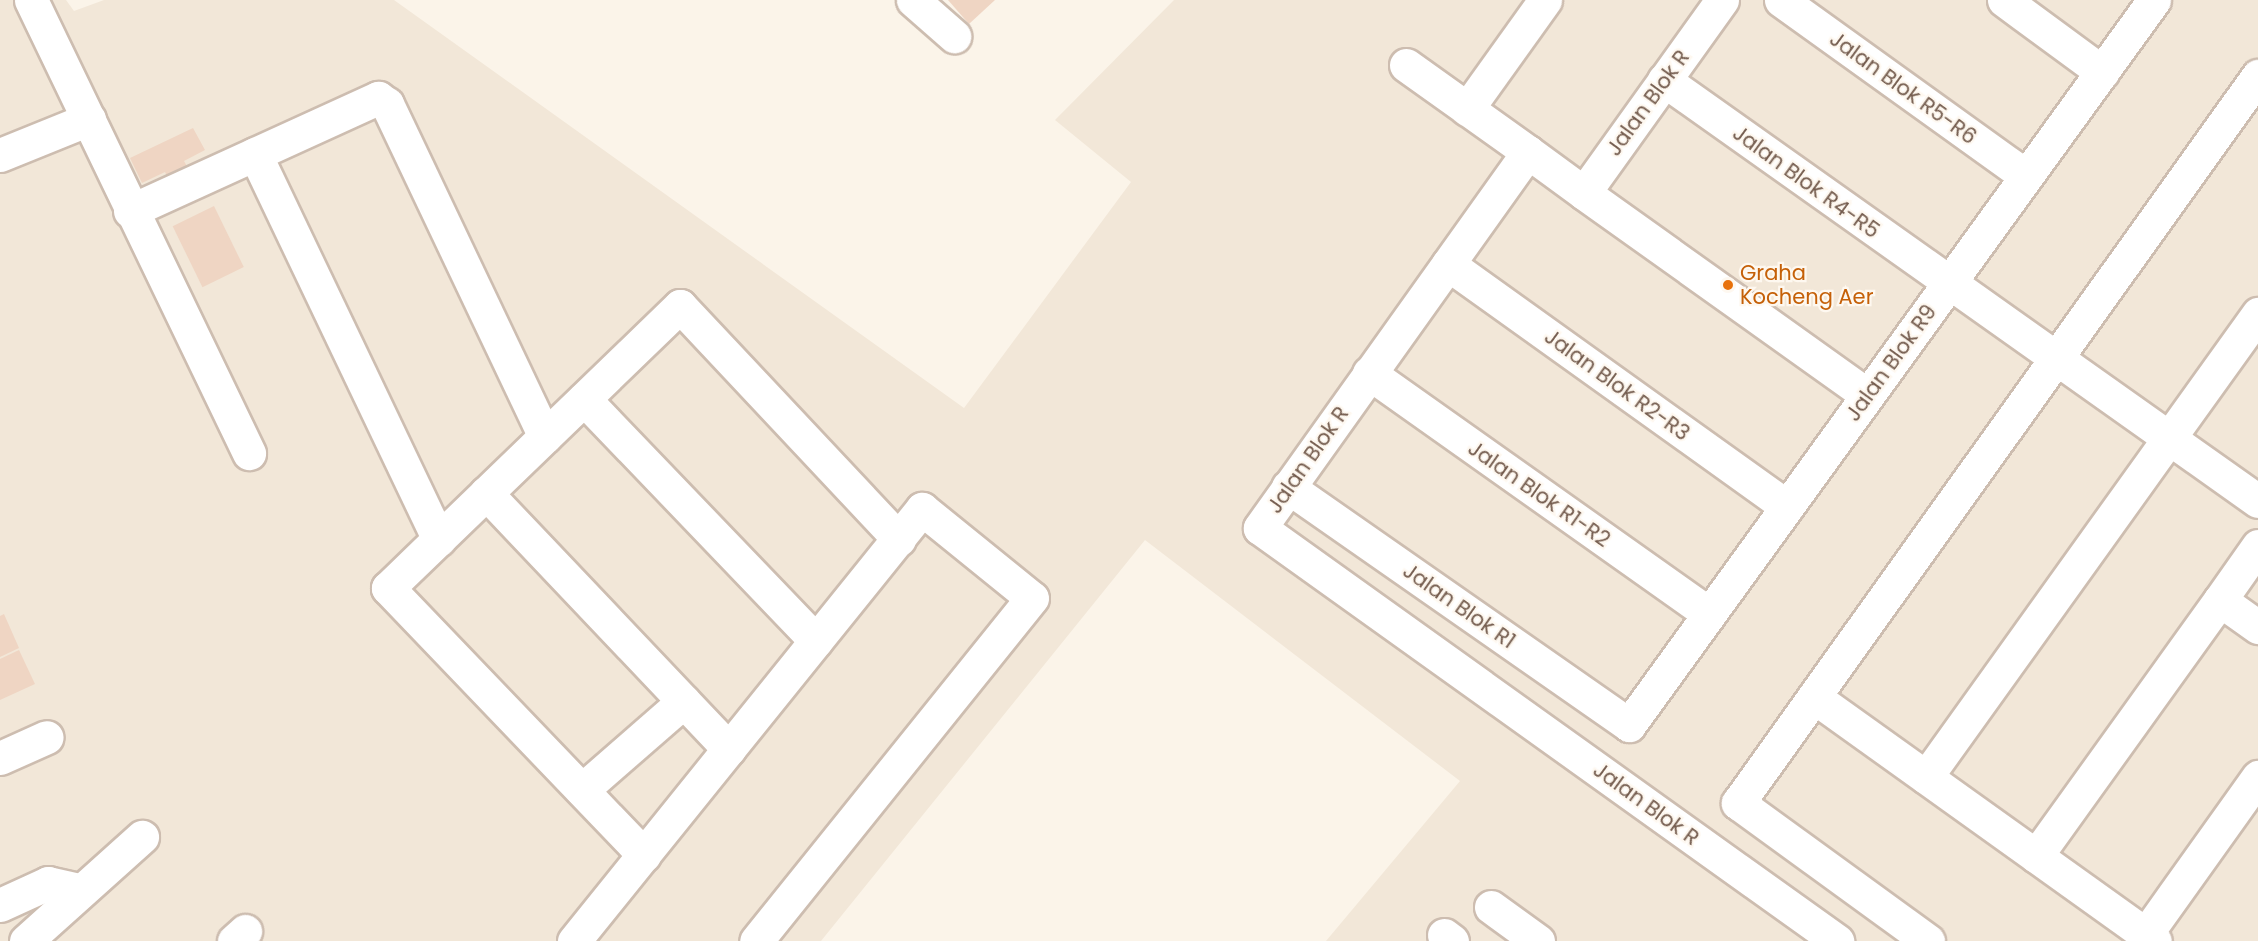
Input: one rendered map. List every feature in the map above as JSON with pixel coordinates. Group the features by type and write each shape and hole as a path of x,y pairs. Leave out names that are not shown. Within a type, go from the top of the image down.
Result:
{"street":[{"path":"31,0 69,72 130,211 249,453"},
{"path":"913,0 954,36"},
{"path":"1467,109 1545,0"},
{"name":"Jalan Blok R","path":"1584,193 1722,0"},
{"name":"Jalan Blok R5-R6","path":"1781,0 2026,176"},
{"path":"2004,0 2102,72"},
{"name":"Jalan Blok R9","path":"1629,725 2154,0"},
{"path":"1406,65 1867,396"},
{"path":"1928,941 1738,803 2258,76"},
{"name":"Jalan Blok R4-R5","path":"1664,80 2258,501"},
{"path":"130,211 378,98 387,104 545,436"},
{"path":"0,155 89,119"},
{"name":"Jalan Blok R","path":"1528,152 1260,528 1837,941"},
{"path":"255,154 439,539"},
{"name":"Jalan Blok R2-R3","path":"1448,264 1787,507"},
{"path":"644,855 388,588 680,306 899,538"},
{"path":"1926,777 2258,314"},
{"name":"Jalan Blok R1-R2","path":"1370,373 1709,614"},
{"path":"584,399 816,641"},
{"name":"Jalan Blok R1","path":"1288,487 1629,725"},
{"path":"486,493 729,749"},
{"path":"574,941 922,510 1032,598 756,941"},
{"path":"2036,856 2258,546"},
{"path":"2220,600 2258,627"},
{"path":"1814,696 2150,938 2258,777"},
{"path":"582,790 684,701"},
{"path":"0,758 47,737"},
{"path":"26,941 79,891 142,837"},
{"path":"0,905 48,883 79,891"},
{"path":"1491,907 1538,941"}],"shaded area":[{"path":"0,0 66,0 74,11 104,0 394,0 964,408 1131,182 1055,120 1174,0 2258,0 2258,941 1326,941 1460,781 1145,540 821,941 0,941"}],"building":[{"path":"948,0 995,0 969,24"},
{"path":"193,128 205,150 184,161 190,172 170,182 165,172 142,183 130,158"},
{"path":"214,206 244,267 202,287 173,226"},
{"path":"4,614 19,648 0,657 0,616"},
{"path":"19,650 35,684 0,700 0,659"}],"place":[{"name":"Graha Kocheng Aer","path":"1728,285"}]}
